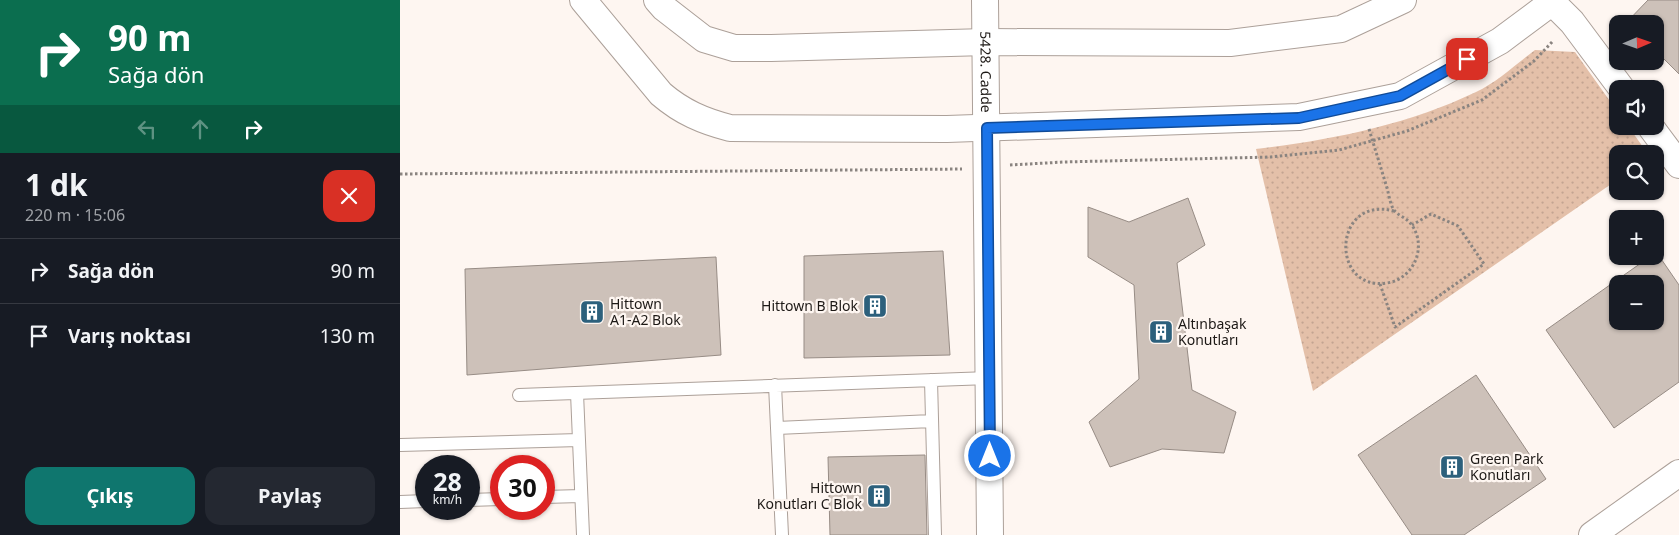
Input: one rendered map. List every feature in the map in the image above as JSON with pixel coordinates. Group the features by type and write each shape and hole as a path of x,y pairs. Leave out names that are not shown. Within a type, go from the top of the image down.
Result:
{"street":[{"path":"583,0 661,94 675,106 705,122 730,128 987,128 1299,118 1400,96 1500,41 1554,1 1615,80"},
{"path":"657,0 664,8 704,39 734,48 986,42 1230,43 1341,29 1403,0"},
{"name":"5428. Cadde","path":"985,0 990,535"},
{"path":"1657,135 1679,165"},
{"path":"1592,535 1679,473"}],"lane":[{"path":"519,395 989,378"},
{"path":"932,380 935,535"},
{"path":"775,385 782,535"},
{"path":"577,392 582,535"},
{"path":"777,428 932,421"},
{"path":"400,445 579,440"},
{"path":"555,497 581,496"},
{"path":"400,502 415,501"}],"path":[{"path":"1362,104 1394,211"},
{"path":"400,174 948,170"},
{"path":"1381,209 1394,211 1412,225 1419,246 1412,268 1401,278 1380,284 1365,280 1355,272 1348,261 1345,242 1349,229 1362,215 1381,209"},
{"path":"1380,284 1395,327 1484,264 1458,226 1432,214 1412,225"}],"shaded area":[{"path":"1535,50 1575,52 1609,100 1609,135 1634,135 1642,145 1609,145 1609,186 1313,391 1256,149 1313,141 1369,130 1450,104 1484,88"}],"building":[{"path":"1648,0 1679,0 1679,74 1664,59 1664,15 1634,15"},
{"name":"Altınbaşak Konutları","path":"1188,198 1205,245 1177,263 1192,390 1236,412 1224,453 1162,449 1110,467 1089,422 1139,379 1134,285 1088,257 1088,207 1129,222"},
{"name":"Hittown B Blok","path":"943,251 950,355 804,358 804,256"},
{"name":"Hittown A1-A2 Blok","path":"716,257 721,355 467,375 465,269"},
{"path":"1664,263 1679,285 1679,382 1614,428 1546,330 1609,286 1609,330 1664,330 1664,275 1624,275 1638,265 1664,265"},
{"name":"Green Park Konutları","path":"1476,375 1546,479 1464,535 1412,535 1358,455"},
{"name":"Hittown Konutları C Blok","path":"925,455 927,535 830,535 828,457"}],"place":[{"name":"Hittown B Blok","path":"875,306"},
{"name":"Hittown A1-A2 Blok","path":"592,312"},
{"name":"Altınbaşak Konutları","path":"1161,332"},
{"name":"Green Park Konutları","path":"1452,467"},
{"name":"Hittown Konutları C Blok","path":"879,496"}],"route":[{"path":"990,456 987,128 1299,118 1400,96 1467,59"}]}
